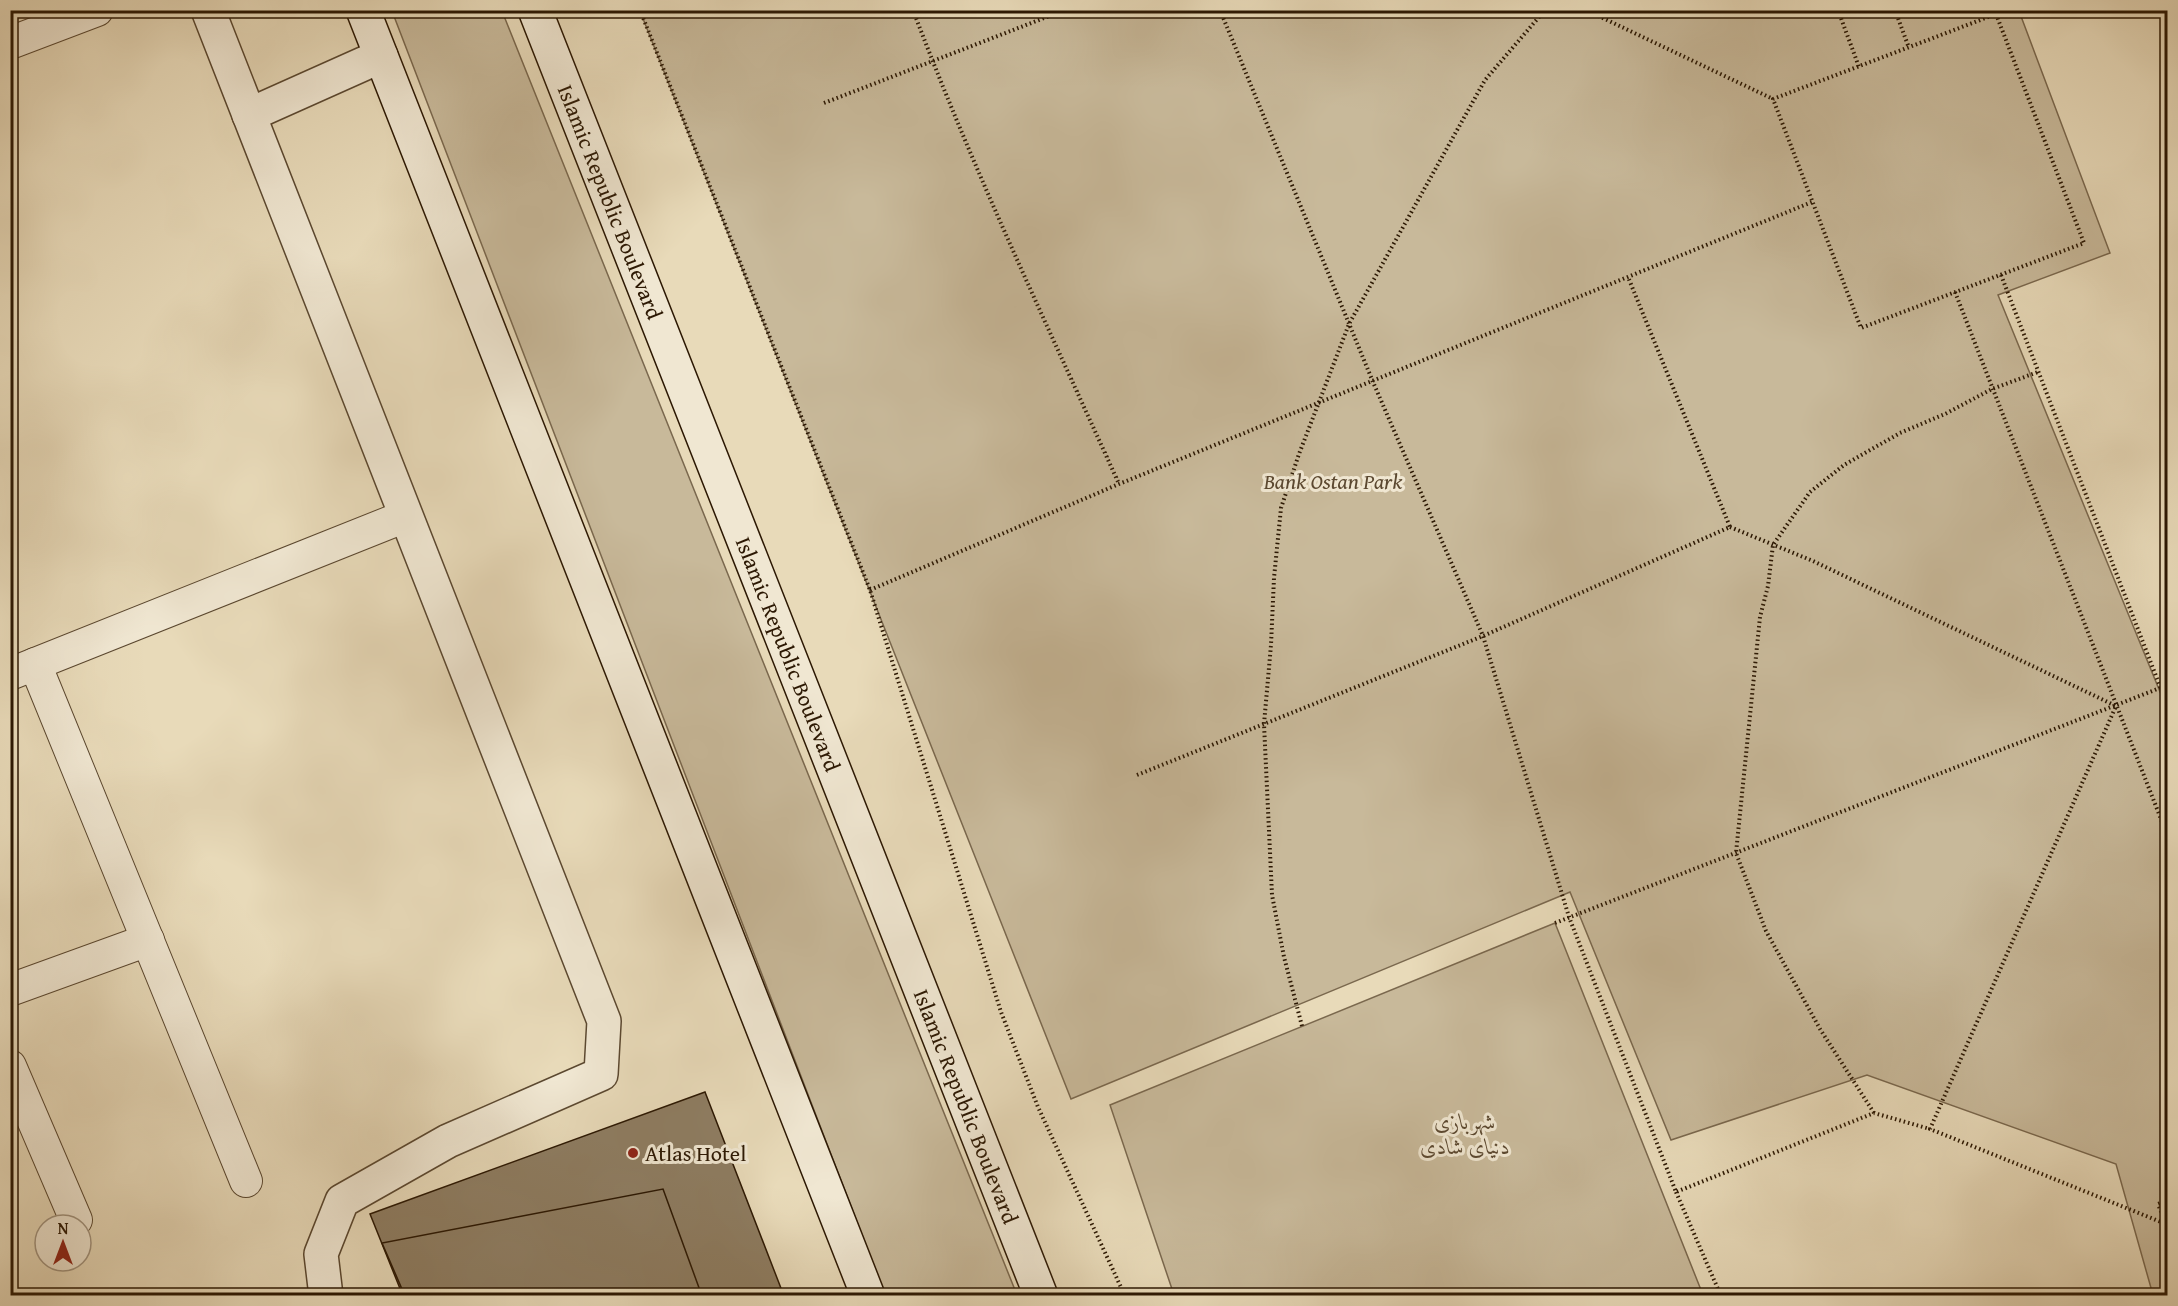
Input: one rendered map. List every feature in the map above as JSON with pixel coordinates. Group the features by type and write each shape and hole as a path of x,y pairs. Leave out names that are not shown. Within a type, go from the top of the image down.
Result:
{"main road":[{"path":"208,10 604,1021 601,1074 448,1141 342,1201 321,1254 326,1296"},
{"path":"363,10 868,1296"},
{"name":"Islamic Republic Boulevard","path":"535,10 1041,1296"},
{"path":"249,115 381,56"}],"street":[{"path":"10,43 97,10"},
{"path":"246,1181 148,940 23,669 406,516"},
{"path":"10,990 148,940"},
{"path":"10,1066 73,1213"}],"path":[{"path":"640,10 870,590 1000,1012 1038,1107 1125,1296"},
{"path":"913,10 932,63 999,220 1119,484"},
{"path":"824,103 1065,10"},
{"path":"1220,10 1373,382 1483,636 1569,917 1676,1192 1721,1296"},
{"path":"1302,1026 1284,957 1272,895 1264,724 1281,508 1299,454 1349,324 1485,80 1545,10"},
{"path":"1586,10 1773,99 1861,328 2084,243 1996,14 1773,99"},
{"path":"1838,10 1859,67"},
{"path":"1894,10 1909,48"},
{"path":"870,590 1119,484 1812,202"},
{"path":"2001,275 2168,707"},
{"path":"1628,277 1730,527 1813,561 2116,706"},
{"path":"1955,292 2168,837"},
{"path":"1874,1113 1820,1029 1766,931 1736,853 1760,617 1768,586 1773,545 1810,492 1844,465 1900,434 1992,390 2038,372"},
{"path":"1137,775 1483,636 1730,527"},
{"path":"1555,923 2160,688"},
{"path":"1930,1129 2116,706"},
{"path":"1676,1192 1874,1113 1930,1129 2167,1227"},
{"path":"2167,1227 2158,1204 2168,1200"}],"green space":[{"path":"392,11 502,11 1017,1295 885,1295"},
{"name":"Bank Ostan Park","path":"640,11 2019,11 2110,253 1998,295 2167,709 2167,1295 2153,1295 2116,1164 1867,1075 1671,1140 1570,892 1071,1099"},
{"name":"شهربازی دنیای شادی","path":"1555,923 1703,1295 1174,1295 1110,1105"}],"building":[{"name":"Atlas Hotel","path":"705,1092 784,1296 403,1296 370,1214"},
{"path":"663,1189 702,1296 405,1296 382,1243"}],"place":[{"name":"Atlas Hotel","path":"633,1153"}]}
